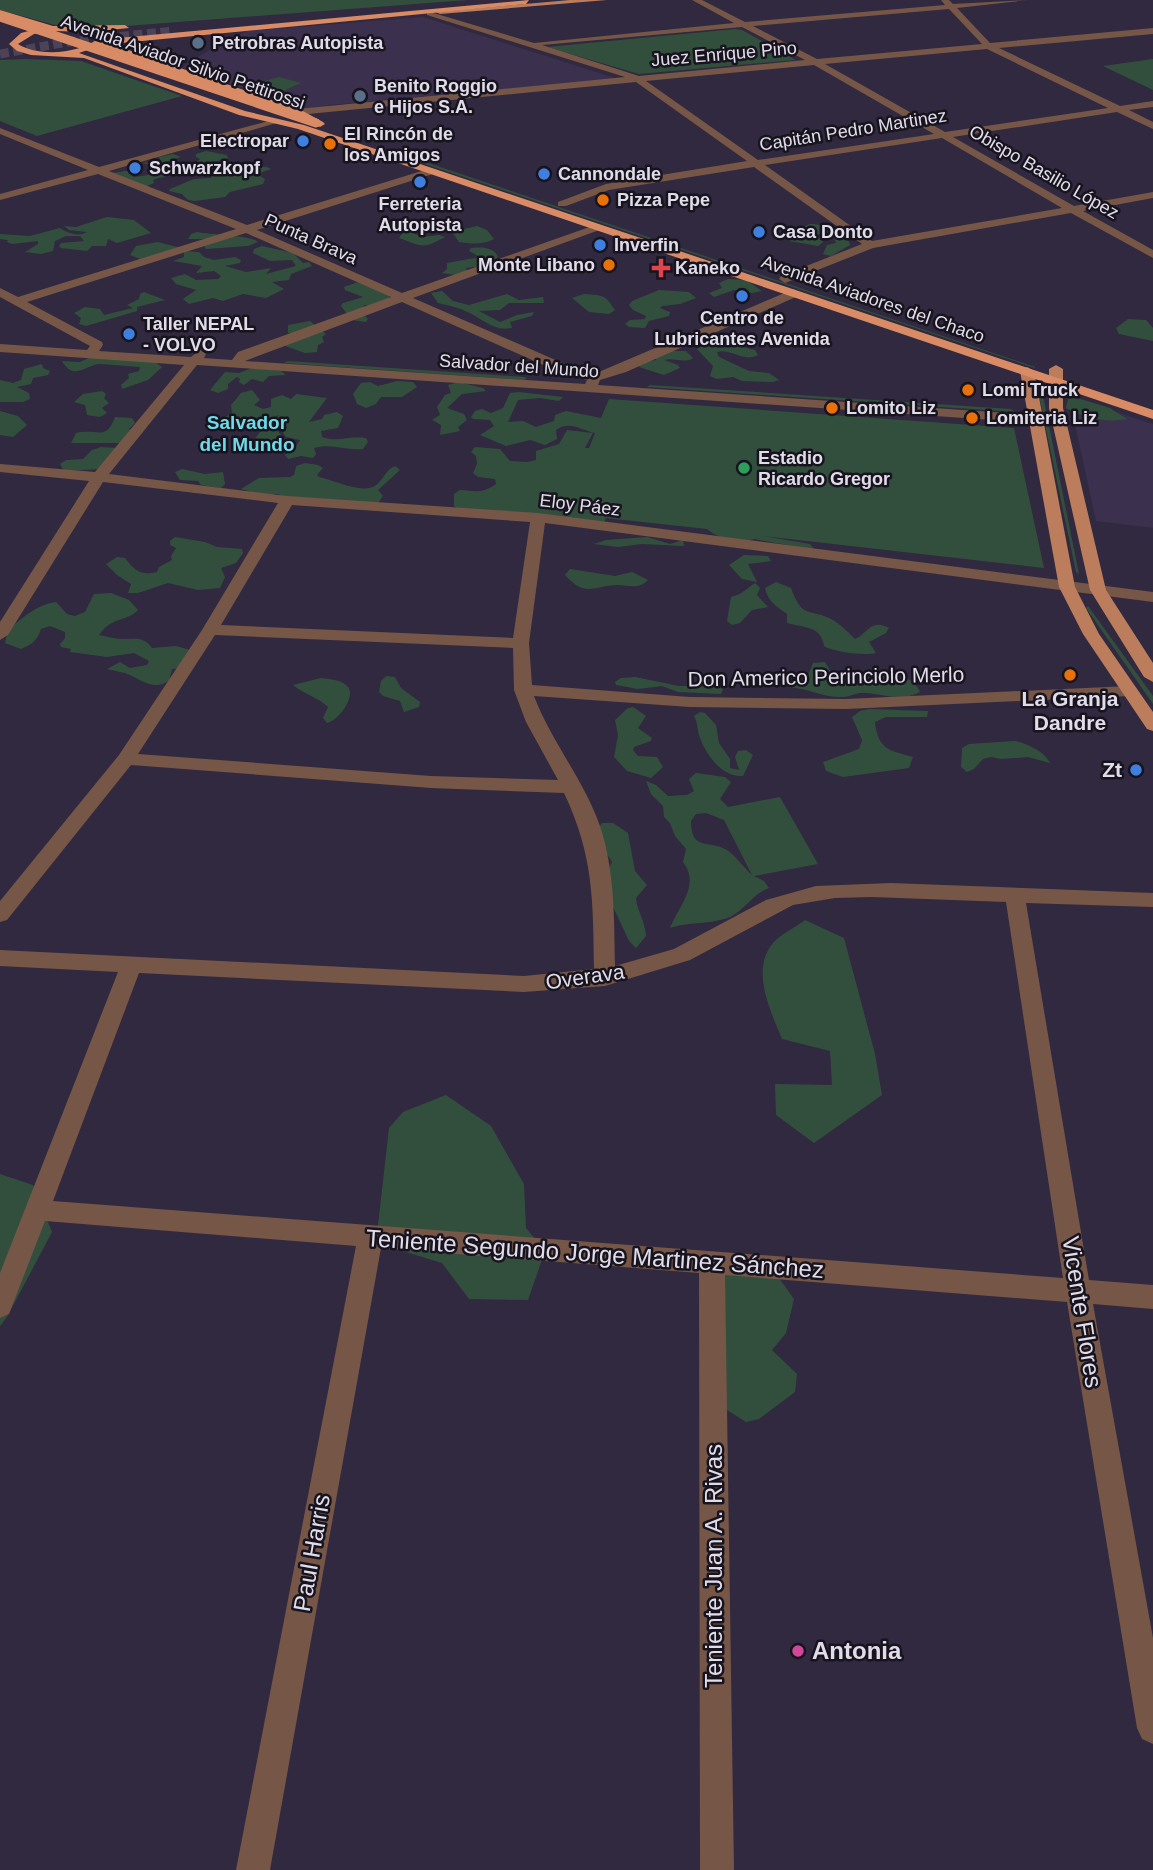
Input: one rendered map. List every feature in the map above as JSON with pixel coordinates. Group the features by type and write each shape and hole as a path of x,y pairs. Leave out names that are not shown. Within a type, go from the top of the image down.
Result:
{"highway":[{"path":"375,7 480,0"},
{"path":"502,0 172,29 526,2"},
{"path":"57,53 82,50 100,43 142,38 435,13 546,0"},
{"path":"0,15 58,28 134,27"},
{"name":"Avenida Aviador Silvio Pettirossi","path":"0,15 316,123"},
{"name":"Avenida Aviador Silvio Pettirossi","path":"0,23 301,127"},
{"path":"34,53 15,47 9,38 58,28"},
{"path":"88,29 103,36 100,43"},
{"path":"127,52 120,46 142,38"},
{"path":"100,43 298,112 316,123"},
{"path":"11,55 57,53 85,56 242,113 301,127"},
{"name":"Avenida Aviadores del Chaco","path":"316,123 785,279 1055,382 1153,415"},
{"name":"Avenida Aviadores del Chaco","path":"301,127 1055,382 1153,401"}],"main road":[{"path":"435,13 603,0"},
{"path":"1027,371 1067,587 1083,622 1153,725"},
{"path":"1055,382 1098,590 1153,677"}],"street":[{"name":"Obispo Basilio López","path":"696,0 815,62 1153,255"},
{"path":"529,44 745,25 948,3 1024,0"},
{"path":"948,3 988,46 1153,125"},
{"path":"435,13 637,78 870,245"},
{"name":"Juez Enrique Pino","path":"298,112 1153,31"},
{"name":"Capitán Pedro Martinez","path":"562,204 618,184 1153,104"},
{"path":"0,197 275,122"},
{"name":"Punta Brava","path":"0,131 246,229 592,383"},
{"path":"18,301 432,171"},
{"path":"785,279 870,245 1153,195"},
{"path":"239,359 399,298 598,228"},
{"path":"0,292 94,349"},
{"path":"592,383 794,293"},
{"name":"Salvador del Mundo","path":"0,338 94,349 1034,412"},
{"name":"Salvador del Mundo","path":"0,348 94,349"},
{"path":"0,635 9,605 99,477 198,356"},
{"name":"Eloy Páez","path":"0,468 287,500 538,519 1153,597"},
{"path":"0,915 126,759 210,630 287,500"},
{"path":"538,519 521,643 523,690 535,722 590,826 603,887 605,978"},
{"path":"210,630 521,643"},
{"name":"Don Americo Perinciolo Merlo","path":"523,690 690,702 833,704 1129,691"},
{"path":"126,759 431,782 570,787"},
{"name":"Overava","path":"0,958 524,984 605,978 655,965 702,945 772,906 796,896 875,890 1153,900"},
{"name":"Vicente Flores","path":"1015,895 1078,1291 1153,1728"},
{"path":"0,1306 132,964"},
{"name":"Teniente Segundo Jorge Martinez Sánchez","path":"36,1210 1153,1297"},
{"name":"Paul Harris","path":"253,1870 370,1236"},
{"name":"Teniente Juan A. Rivas","path":"712,1263 716,1870"}],"shaded area":[{"path":"423,17 618,79 330,105 310,110 182,67 217,45 247,31"},
{"path":"1069,397 1153,424 1153,528 1096,521"}],"green space":[{"path":"0,0 468,0 113,27 55,25 0,10"},
{"path":"742,30 796,60 639,74 547,47"},
{"path":"1153,59 1153,90 1103,66"},
{"path":"0,60 81,61 182,96 37,136 0,121"},
{"path":"279,77 301,83 281,92 291,95 293,101 279,101 249,90 265,88 262,82"},
{"path":"206,151 227,155 228,159 218,160 230,164 271,169 257,174 265,179 263,184 230,192 225,197 195,201 169,191 194,179 211,178 227,169 207,169 207,173 159,178 145,187 113,173 131,170 133,177 160,172 166,170 143,163 173,154 181,157 166,162 166,167 193,169 201,166 197,162 200,159 196,154"},
{"path":"419,162 1035,367 1035,368"},
{"path":"107,217 134,220 151,233 117,243 108,239 106,246 92,246 87,251 61,248 61,243 84,241 80,236 66,236 55,241 53,251 41,254 25,252 38,244 38,241 12,244 7,242 8,240 0,239 0,234 30,236 60,228 80,234 87,232 69,230 64,226 76,227"},
{"path":"396,219 412,222 418,227 411,232 422,237 445,237 426,245 399,238 404,231 390,227 389,223"},
{"path":"810,224 839,232 850,245 831,256 823,254 827,245 836,243 834,238 816,234 823,242 818,246 789,241 783,236"},
{"path":"477,226 487,230 494,239 477,244 459,242 452,232"},
{"path":"197,232 258,242 248,246 206,249 203,244 213,239 188,239 191,234"},
{"path":"158,242 181,248 140,259 130,255 136,246"},
{"path":"262,246 293,253 303,263 309,262 312,266 291,274 289,280 272,282 284,289 266,298 243,294 223,301 213,298 189,304 183,299 196,290 176,284 171,278 185,274 196,280 218,279 221,276 214,271 196,273 202,266 173,261 184,257 184,251 199,252 214,260 235,257 241,260 240,263 225,266 246,272 271,268 266,274 296,266 292,260 270,261 253,253 254,249"},
{"path":"471,248 490,249 498,257 489,265 466,268 467,271 461,276 442,273 447,269 447,263 480,257 469,251"},
{"path":"728,279 746,280 762,291 752,293 734,290 714,297 709,293 722,288 719,283"},
{"path":"358,282 388,294 390,299 374,306 364,305 363,314 368,319 366,322 352,320 341,306 363,297 345,290 344,287"},
{"path":"659,290 689,292 696,298 680,304 662,306 660,308 670,312 669,316 649,321 645,328 629,327 625,324 630,320 645,319 646,316 633,310 629,305 632,301"},
{"path":"442,291 453,301 469,305 507,294 519,300 543,297 544,303 509,303 500,310 479,311 500,322 534,312 532,316 510,322 512,328 505,329 493,326 462,310 438,303 431,293"},
{"path":"144,292 165,300 137,307 137,311 86,326 79,324 81,318 74,313 85,307 100,309 104,315 133,308 127,305 139,299"},
{"path":"584,294 603,297 615,310 609,314 589,312 572,298"},
{"path":"1128,319 1146,320 1153,328 1153,341 1119,334 1116,328"},
{"path":"310,321 326,334 322,337 324,342 318,345 317,352 305,353 285,346 285,342 298,335 288,333 288,325"},
{"path":"726,334 732,337 726,343 755,350 758,355 748,357 722,351 717,352 719,357 749,371 769,373 779,380 742,381 733,377 717,379 710,376 713,366 697,349 707,343 710,336"},
{"path":"660,351 686,351 693,358 664,360 680,368 664,375 639,367 641,363 656,360 656,354"},
{"path":"91,357 152,360 162,367 148,380 122,389 121,385 129,378 128,374 139,371 140,367 101,364 76,371 62,361 80,362"},
{"path":"288,361 527,378 524,380 284,363"},
{"path":"42,364 43,368 50,371 48,375 33,378 31,384 17,387 29,393 30,399 23,402 0,402 0,380 13,383 21,380 24,369"},
{"path":"252,368 281,371 286,375 269,376 263,382 252,379 244,385 237,377 228,384 228,389 218,393 210,390 225,372 239,373"},
{"path":"397,381 413,382 417,387 402,397 381,397 376,404 366,408 357,404 353,394 361,383 370,382 378,386"},
{"path":"459,382 486,391 462,394 447,408 464,414 467,420 458,427 460,431 440,435 441,425 432,420 440,415 437,407 445,395 451,393 448,385"},
{"path":"650,385 1011,409 1015,412 647,387"},
{"path":"1037,386 1041,386 1079,574 1076,572"},
{"path":"252,390 260,400 254,405 263,409 271,407 271,399 282,395 291,399 296,394 327,398 309,422 337,412 343,416 338,428 321,431 322,437 360,437 366,438 368,442 363,449 320,447 314,448 316,454 313,458 301,456 288,459 285,455 294,449 300,440 286,437 283,433 287,427 271,425 279,415 265,421 251,416 258,424 244,429 233,428 220,420 232,413 231,405 241,393"},
{"path":"102,391 109,403 102,408 107,413 100,417 87,415 85,405 74,402 83,394"},
{"path":"510,393 563,397 559,401 540,398 518,400 508,422 523,421 536,427 554,421 555,415 566,411 601,418 609,399 1014,428 1044,568 763,536 810,544 815,550 754,539 736,541 717,536 707,529 606,518 603,524 460,510 454,506 454,494 460,490 483,491 496,484 495,479 478,477 473,473 477,464 476,456 471,452 475,447 500,449 510,461 527,462 536,460 536,451 559,444 567,430 593,433 585,448 589,448 595,433 570,426 556,430 557,439 545,445 530,440 506,446 480,435 494,426 490,420 473,419 471,417 475,411 482,409 491,413 503,408"},
{"path":"1074,397 1110,408 1127,419 1104,420 1073,412 1066,408 1068,399"},
{"path":"0,411 18,416 27,425 13,437 0,435"},
{"path":"115,417 132,418 135,423 129,429 132,433 120,443 71,443 76,433 104,432 112,425"},
{"path":"272,428 278,431 286,442 275,446 251,444 260,432"},
{"path":"101,447 118,448 100,469 64,471 60,464 66,460 83,459 92,450"},
{"path":"305,463 323,468 317,475 319,477 362,488 375,486 395,466 400,470 378,490 383,496 378,503 283,497 241,489 259,478 290,477 294,475 296,466"},
{"path":"182,469 205,474 223,472 225,484 221,488 201,485 198,481 180,480 175,472"},
{"path":"175,537 217,547 242,549 243,553 236,563 221,568 225,577 220,588 198,590 168,583 138,593 128,593 131,584 106,564 117,557 125,558 139,571 157,572 159,567 172,560 171,556 176,548 170,545 170,541"},
{"path":"647,537 670,544 683,540 684,546 642,544 618,547 594,544 606,540"},
{"path":"744,555 768,556 771,561 748,564 757,582 742,579 729,565"},
{"path":"570,569 615,576 632,572 648,580 637,586 617,585 584,589 565,575"},
{"path":"776,582 791,588 803,609 833,620 855,639 874,626 883,625 889,628 886,633 869,642 876,653 857,654 829,648 824,646 815,631 787,623 787,614 770,600 766,593 765,588"},
{"path":"755,583 760,588 757,595 768,607 752,610 740,623 732,625 727,621 731,597"},
{"path":"111,593 129,600 138,610 109,625 99,635 142,640 152,648 176,646 194,651 183,668 172,669 169,681 154,685 107,669 120,662 130,668 147,665 149,661 134,653 107,657 70,652 71,649 61,647 60,644 65,638 65,632 50,626 41,629 34,642 21,649 5,643 8,630 42,606 56,602 67,614 75,616 85,612 94,594"},
{"path":"1088,606 1153,696 1153,704 1086,608"},
{"path":"825,662 842,684 851,683 851,672 871,673 908,679 920,692 906,697 862,693 836,697 788,687 792,682 807,678 813,663"},
{"path":"386,676 395,677 401,688 420,702 419,707 404,712 400,701 383,696 379,692 381,681"},
{"path":"635,677 679,686 715,686 723,689 721,694 678,692 662,686 638,689 616,685 615,682 621,678"},
{"path":"321,678 343,683 350,691 345,708 327,723 323,718 328,707 293,685"},
{"path":"633,707 646,716 638,728 652,738 633,750 638,756 657,757 663,767 651,778 627,771 614,757 618,735 615,720 628,708"},
{"path":"869,709 928,711 927,717 886,717 875,722 882,744 897,753 913,757 909,768 843,777 826,771 823,762 859,749 862,740 852,717"},
{"path":"700,712 705,713 716,725 719,743 730,759 730,768 739,770 735,757 738,751 746,750 753,755 743,776 735,776 722,769 706,751 694,716"},
{"path":"1015,741 1035,749 1050,763 1028,757 991,757 983,759 967,772 961,767 962,748 969,744"},
{"path":"696,773 725,777 731,782 720,799 728,807 780,797 818,864 754,876 764,881 769,888 737,913 718,921 670,928 689,887 690,879 683,862 686,849 675,836 670,823 664,817 663,806 651,794 646,781 656,785 668,796 687,795 694,791 689,779","holes":["706,813 724,820 752,875 727,850 702,843 694,837 691,821 696,814"]},
{"path":"602,823 613,823 628,833 635,871 647,885 636,898 646,936 636,948 629,941 602,883 612,862 598,838 597,833"},
{"path":"805,920 844,938 875,1054 882,1095 814,1143 776,1115 775,1084 832,1085 830,1051 782,1039 768,1004 763,978 766,954 773,943"},
{"path":"446,1095 491,1126 524,1184 526,1228 545,1251 528,1300 469,1299 442,1263 376,1243 389,1128 403,1112"},
{"path":"0,1174 33,1185 52,1232 0,1326"},
{"path":"716,1271 779,1278 794,1299 786,1333 772,1350 797,1374 795,1392 759,1419 746,1422 711,1400"}],"tunnel":[{"path":"0,54 74,41 174,31"}],"place":[{"name":"Petrobras Autopista","path":"198,43"},
{"name":"Benito Roggio e Hijos S.A.","path":"360,96"},
{"name":"Electropar","path":"303,141"},
{"name":"El Rincón de los Amigos","path":"330,144"},
{"name":"Schwarzkopf","path":"135,168"},
{"name":"Cannondale","path":"544,174"},
{"name":"Ferreteria Autopista","path":"420,182"},
{"name":"Pizza Pepe","path":"603,200"},
{"name":"Casa Donto","path":"759,232"},
{"name":"Inverfin","path":"600,245"},
{"name":"Monte Libano","path":"609,265"},
{"name":"Kaneko","path":"661,268"},
{"name":"Centro de Lubricantes Avenida","path":"742,296"},
{"name":"Taller NEPAL - VOLVO","path":"129,334"},
{"name":"Lomi Truck","path":"968,390"},
{"name":"Lomito Liz","path":"832,408"},
{"name":"Lomiteria Liz","path":"972,418"},
{"name":"Estadio Ricardo Gregor","path":"744,468"},
{"name":"La Granja Dandre","path":"1070,675"},
{"name":"Zt","path":"1136,770"},
{"name":"Antonia","path":"798,1651"}],"district":[{"name":"Salvador del Mundo","path":"247,433"}]}
